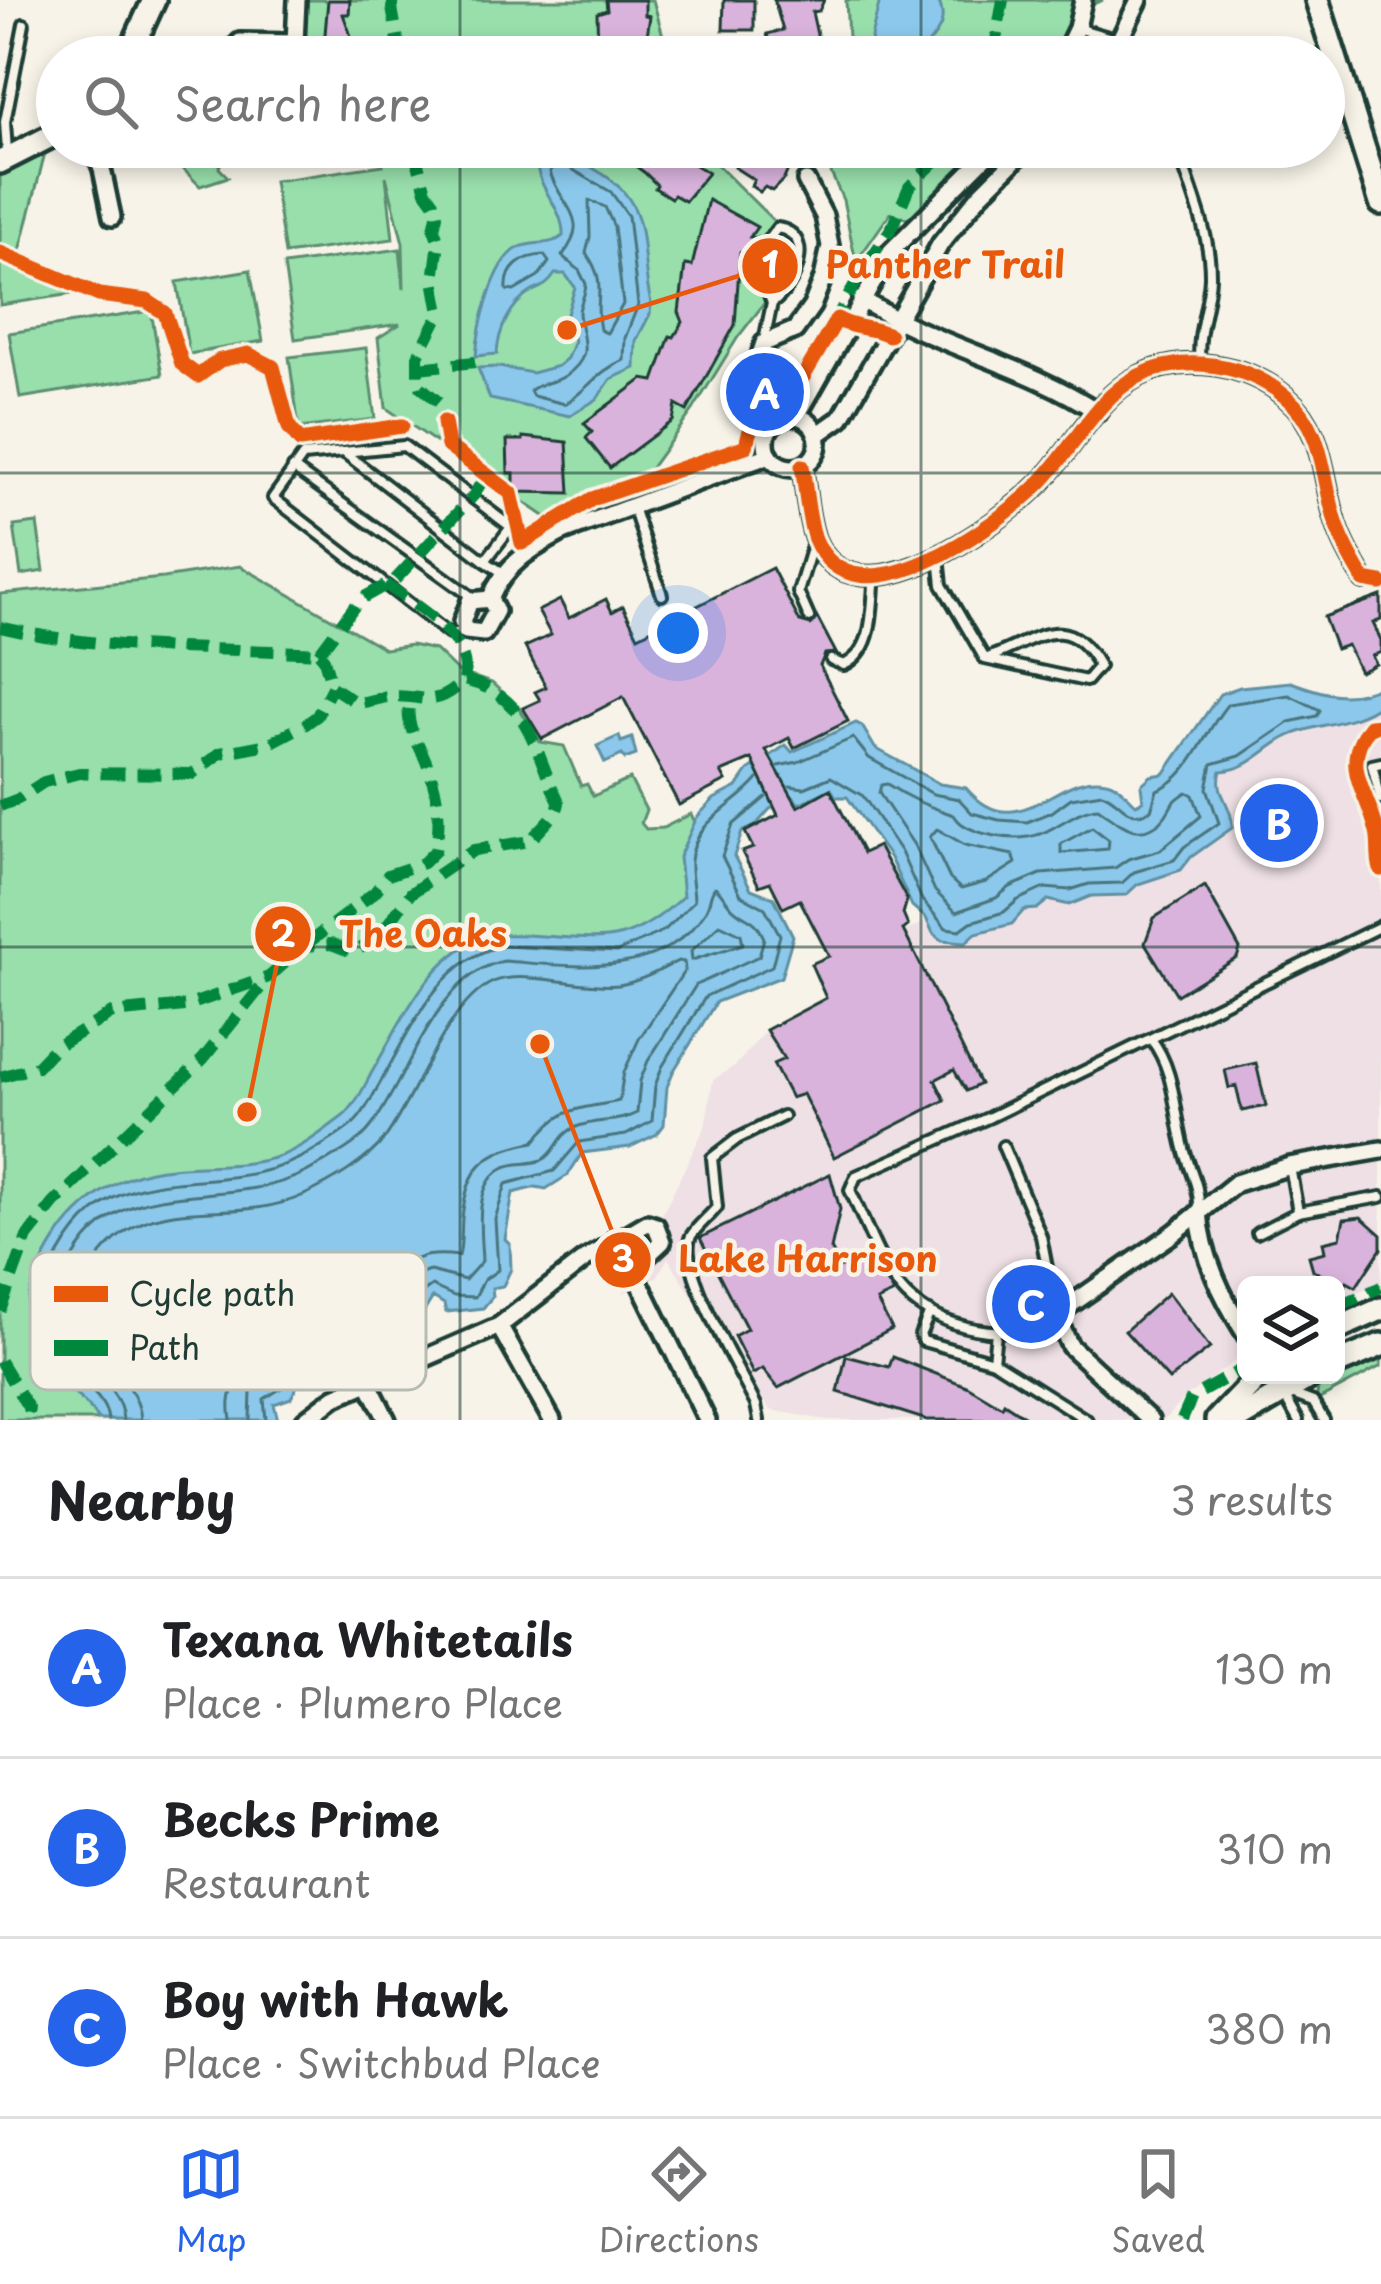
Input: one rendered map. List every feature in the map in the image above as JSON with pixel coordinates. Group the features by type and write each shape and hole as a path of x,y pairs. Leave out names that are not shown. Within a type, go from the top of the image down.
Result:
{"street":[{"path":"138,36 154,0"},
{"path":"294,36 297,0"},
{"path":"1073,36 1083,0"},
{"path":"1124,36 1139,0"},
{"path":"1317,0 1328,36"},
{"path":"1345,89 1381,203"},
{"path":"4,160 36,144"},
{"path":"96,168 99,194 112,217"},
{"path":"796,416 817,435 817,451 802,466 783,466 770,455 767,436 777,421 796,416 891,251 974,168"},
{"path":"817,435 841,418 940,243 1007,168"},
{"path":"777,421 765,405 756,362 764,343 795,330 812,306 830,246 824,216 806,181"},
{"path":"861,299 897,322 1050,383 1098,412"},
{"path":"802,466 815,538 838,566 875,575 939,557 987,528 1040,483 1098,412 1135,378 1162,367 1200,364 1240,372 1265,382 1300,412 1322,452 1338,530 1364,580"},
{"path":"483,599 496,611 491,624 484,633 466,632 464,612 535,547 563,532 770,455"},
{"path":"1144,1418 1070,1346 1056,1315 1236,1183 1290,1166 1381,1150"},
{"path":"1199,1212 1201,1237 1237,1321"},
{"path":"426,1357 500,1326 615,1239 647,1223 656,1226 662,1242 633,1269"},
{"path":"615,1239 707,1420"},
{"path":"1345,1325 1381,1309"},
{"path":"500,1326 552,1420"},
{"path":"1345,1360 1381,1345"},
{"path":"1217,1420 1251,1384"},
{"path":"1238,1420 1275,1384"},
{"path":"305,1420 350,1390"},
{"path":"372,1390 387,1420"}],"lane":[{"path":"4,160 4,122 24,24"},
{"path":"1077,28 1105,36"},
{"path":"1183,168 1209,253 1210,283 1197,343 1200,364"},
{"path":"768,240 777,228 788,230 799,249 794,279 772,303"},
{"path":"763,262 761,274 772,303 764,343"},
{"path":"466,632 449,634 273,498 303,456 404,446 511,527 485,561"},
{"path":"345,453 503,573"},
{"path":"293,468 483,599"},
{"path":"632,506 662,595"},
{"path":"809,617 798,592 815,538"},
{"path":"939,557 942,585 985,659 1086,682 1099,666 1087,644 1066,631 1045,633 985,659"},
{"path":"831,660 844,665 859,658 867,640 875,575"},
{"path":"1381,763 1372,765 1381,799"},
{"path":"1003,1146 1041,1236 1056,1315 1026,1329 996,1332 929,1312 896,1283 850,1190 856,1176 990,1117 1381,926"},
{"path":"1151,1039 1168,1069 1185,1150 1198,1185 1199,1212"},
{"path":"759,1420 705,1301 689,1257 690,1237 717,1207 712,1159 737,1139 783,1116"},
{"path":"1290,1166 1298,1212"},
{"path":"1257,1233 1298,1212 1381,1197"},
{"path":"929,1312 920,1335 923,1341 993,1361 1087,1420"},
{"path":"993,1361 996,1332"},
{"path":"1278,1384 1298,1420"},
{"path":"1281,1384 1313,1402 1324,1420"}],"shaded area":[{"path":"1381,704 1381,1283 1345,1297 1345,1276 1237,1276 1237,1360 1188,1395 1164,1420 825,1420 771,1410 668,1258 657,1277 623,1294 705,1127 713,1080 736,1065 766,1030 826,998 817,979 1004,879 1155,819 1277,723"}],"green space":[{"path":"306,0 653,0 663,36 305,36"},
{"path":"846,0 1103,0 1095,3 1072,36 848,36"},
{"path":"36,157 36,168 41,168 19,255 92,291 0,305 0,175"},
{"path":"182,168 219,168 228,177 200,186"},
{"path":"363,168 720,168 788,235 777,287 648,472 550,520 386,408 378,338 400,324 295,339 284,265 400,249 404,289 403,243 386,176 393,239 285,254 274,181"},
{"path":"831,168 967,168 914,222 891,212 856,262 843,200"},
{"path":"250,270 263,341 189,354 177,282"},
{"path":"151,311 162,375 20,398 9,333"},
{"path":"366,348 375,419 299,428 289,357"},
{"path":"37,523 44,571 21,575 14,526"},
{"path":"240,566 385,649 411,645 435,650 458,672 492,683 520,709 540,742 564,746 581,786 587,784 593,796 630,779 646,810 641,823 646,829 663,828 691,814 714,860 715,880 305,1252 30,1252 30,1390 153,1390 120,1420 0,1420 0,594"},
{"path":"1381,1357 1381,1366 1316,1401 1319,1384 1345,1384 1345,1372"}],"water":[{"path":"880,0 938,0 942,17 935,36 871,36"},
{"path":"538,168 592,168 628,197 640,228 651,303 636,341 635,368 611,379 597,399 570,416 490,399 478,368 532,373 558,366 567,358 574,341 567,314 575,287 565,274 555,274 511,311 497,354 476,356 488,297 501,267 518,248 563,236 560,217"},
{"path":"1291,682 1336,695 1381,686 1381,704 1359,716 1289,736 1249,762 1221,771 1220,786 1232,828 1191,857 1181,870 1138,884 1126,895 1091,896 1069,905 1048,900 1037,909 1024,910 1012,924 976,933 966,942 942,940 933,933 926,918 912,906 890,858 847,797 836,797 831,789 798,804 794,797 770,809 755,826 742,832 734,856 751,889 774,898 793,936 781,977 716,1002 673,1072 664,1125 657,1134 630,1147 582,1153 568,1175 546,1189 513,1193 505,1239 510,1244 511,1269 503,1286 492,1288 493,1296 483,1308 446,1312 444,1304 433,1297 426,1308 426,1252 48,1252 92,1199 129,1178 149,1171 267,1160 288,1153 342,1117 429,979 460,949 490,936 609,938 663,914 683,896 679,857 697,817 714,799 737,787 748,771 786,745 792,752 856,723 875,748 940,784 966,788 985,805 1003,811 1020,810 1088,781 1110,782 1136,804 1143,801 1141,785 1151,776 1164,774 1220,694"},
{"path":"619,736 621,742 632,738 636,755 605,763 597,746"},
{"path":"30,1295 30,1337 27,1325"},
{"path":"71,1390 295,1390 291,1398 274,1404 278,1420 98,1420"}],"building":[{"path":"328,0 350,0 349,14 343,14 351,36 325,36"},
{"path":"606,0 645,0 645,15 650,16 647,36 598,36 597,13 607,10"},
{"path":"724,0 754,0 754,30 723,30"},
{"path":"774,0 824,0 819,11 812,12 817,36 768,36 783,30"},
{"path":"638,168 700,168 708,173 685,201 655,188"},
{"path":"736,168 789,168 772,191 765,187 760,192 751,186 754,180"},
{"path":"708,200 757,227 750,237 760,238 764,247 778,242 770,265 766,255 754,259 740,253 735,325 687,411 676,405 673,421 610,468 586,438 592,432 584,423 643,379 654,381 670,336 674,337 683,322 679,312 685,265 692,266"},
{"path":"507,440 567,442 570,493 514,492"},
{"path":"772,568 800,622 811,625 817,617 836,653 825,654 820,666 848,721 794,748 789,738 766,750 798,807 830,789 863,853 878,846 907,900 903,914 908,926 903,930 980,1084 966,1091 954,1070 935,1080 945,1100 834,1157 803,1094 791,1098 773,1064 784,1059 766,1030 826,998 811,964 829,956 800,900 783,908 770,882 759,886 742,852 753,848 745,832 778,815 752,759 721,772 726,781 679,805 623,697 542,739 523,708 540,700 535,692 546,687 525,647 551,635 538,611 560,600 569,618 606,599 612,612 623,606 638,636"},
{"path":"1381,596 1381,620 1373,623 1381,652 1372,656 1376,664 1360,672 1347,645 1336,649 1324,617"},
{"path":"1259,806 1303,813 1299,841 1254,834"},
{"path":"1205,886 1240,949 1237,958 1177,995 1145,943 1154,918"},
{"path":"1256,1063 1266,1106 1242,1111 1236,1086 1229,1088 1225,1070"},
{"path":"830,1174 840,1209 831,1249 841,1267 869,1253 894,1293 877,1301 892,1329 778,1388 763,1369 753,1374 734,1336 747,1329 700,1238"},
{"path":"1361,1217 1381,1235 1381,1249 1356,1287 1347,1282 1345,1286 1345,1276 1323,1276 1313,1270 1309,1256 1325,1252 1323,1242 1340,1238 1344,1219"},
{"path":"1168,1293 1210,1348 1169,1380 1125,1331"},
{"path":"846,1356 889,1367 893,1357 967,1386 1002,1407 1004,1403 1030,1420 927,1420 838,1392"}],"marked path":[{"path":"394,0 397,36"},
{"path":"997,36 1003,0"},
{"path":"419,168 437,215 434,280 440,313 418,356 418,377 421,387 442,405 445,429"},
{"path":"831,328 892,227 909,187 928,168"},
{"path":"418,368 475,362"},
{"path":"319,653 359,600 395,580 474,495 486,474"},
{"path":"319,653 332,687 357,703 400,696 434,699 464,680 465,664 451,636 385,584"},
{"path":"0,627 118,645 319,653"},
{"path":"0,1311 27,1237 54,1203 203,1059 269,977 304,946 331,944 352,952 375,941 411,893 474,850 530,841 551,818 559,801 522,719 500,695 464,680"},
{"path":"0,806 44,782 79,773 192,774 220,753 268,744 306,724 317,716 332,687"},
{"path":"304,946 375,892 388,875 423,863 435,851 436,796 410,725 410,700"},
{"path":"0,1077 36,1067 54,1048 112,1013 186,1006 269,977"},
{"path":"1345,1303 1381,1287"},
{"path":"0,1361 29,1409 26,1420"},
{"path":"1182,1420 1192,1397 1237,1372"}],"cycle path":[{"path":"0,253 99,295 147,301 165,313 182,364 198,376 220,360 248,354 273,367 289,427 300,441 402,426"},
{"path":"444,422 448,446 511,493 522,543 592,499 746,446 760,412 792,396 837,319 889,335"},
{"path":"802,466 815,539 834,565 861,575 892,573 961,543 1020,501 1124,385 1176,365 1215,366 1253,377 1300,411 1322,460 1344,544 1364,580 1381,583"},
{"path":"1381,725 1370,726 1361,740 1356,766 1377,832 1381,869"}],"place":[{"name":"Panther Trail","path":"567,330"},
{"name":"Texana Whitetails","path":"765,392"},
{"name":"Becks Prime","path":"1279,823"},
{"name":"Lake Harrison","path":"540,1044"},
{"name":"The Oaks","path":"247,1112"},
{"name":"Boy with Hawk","path":"1031,1304"}]}
